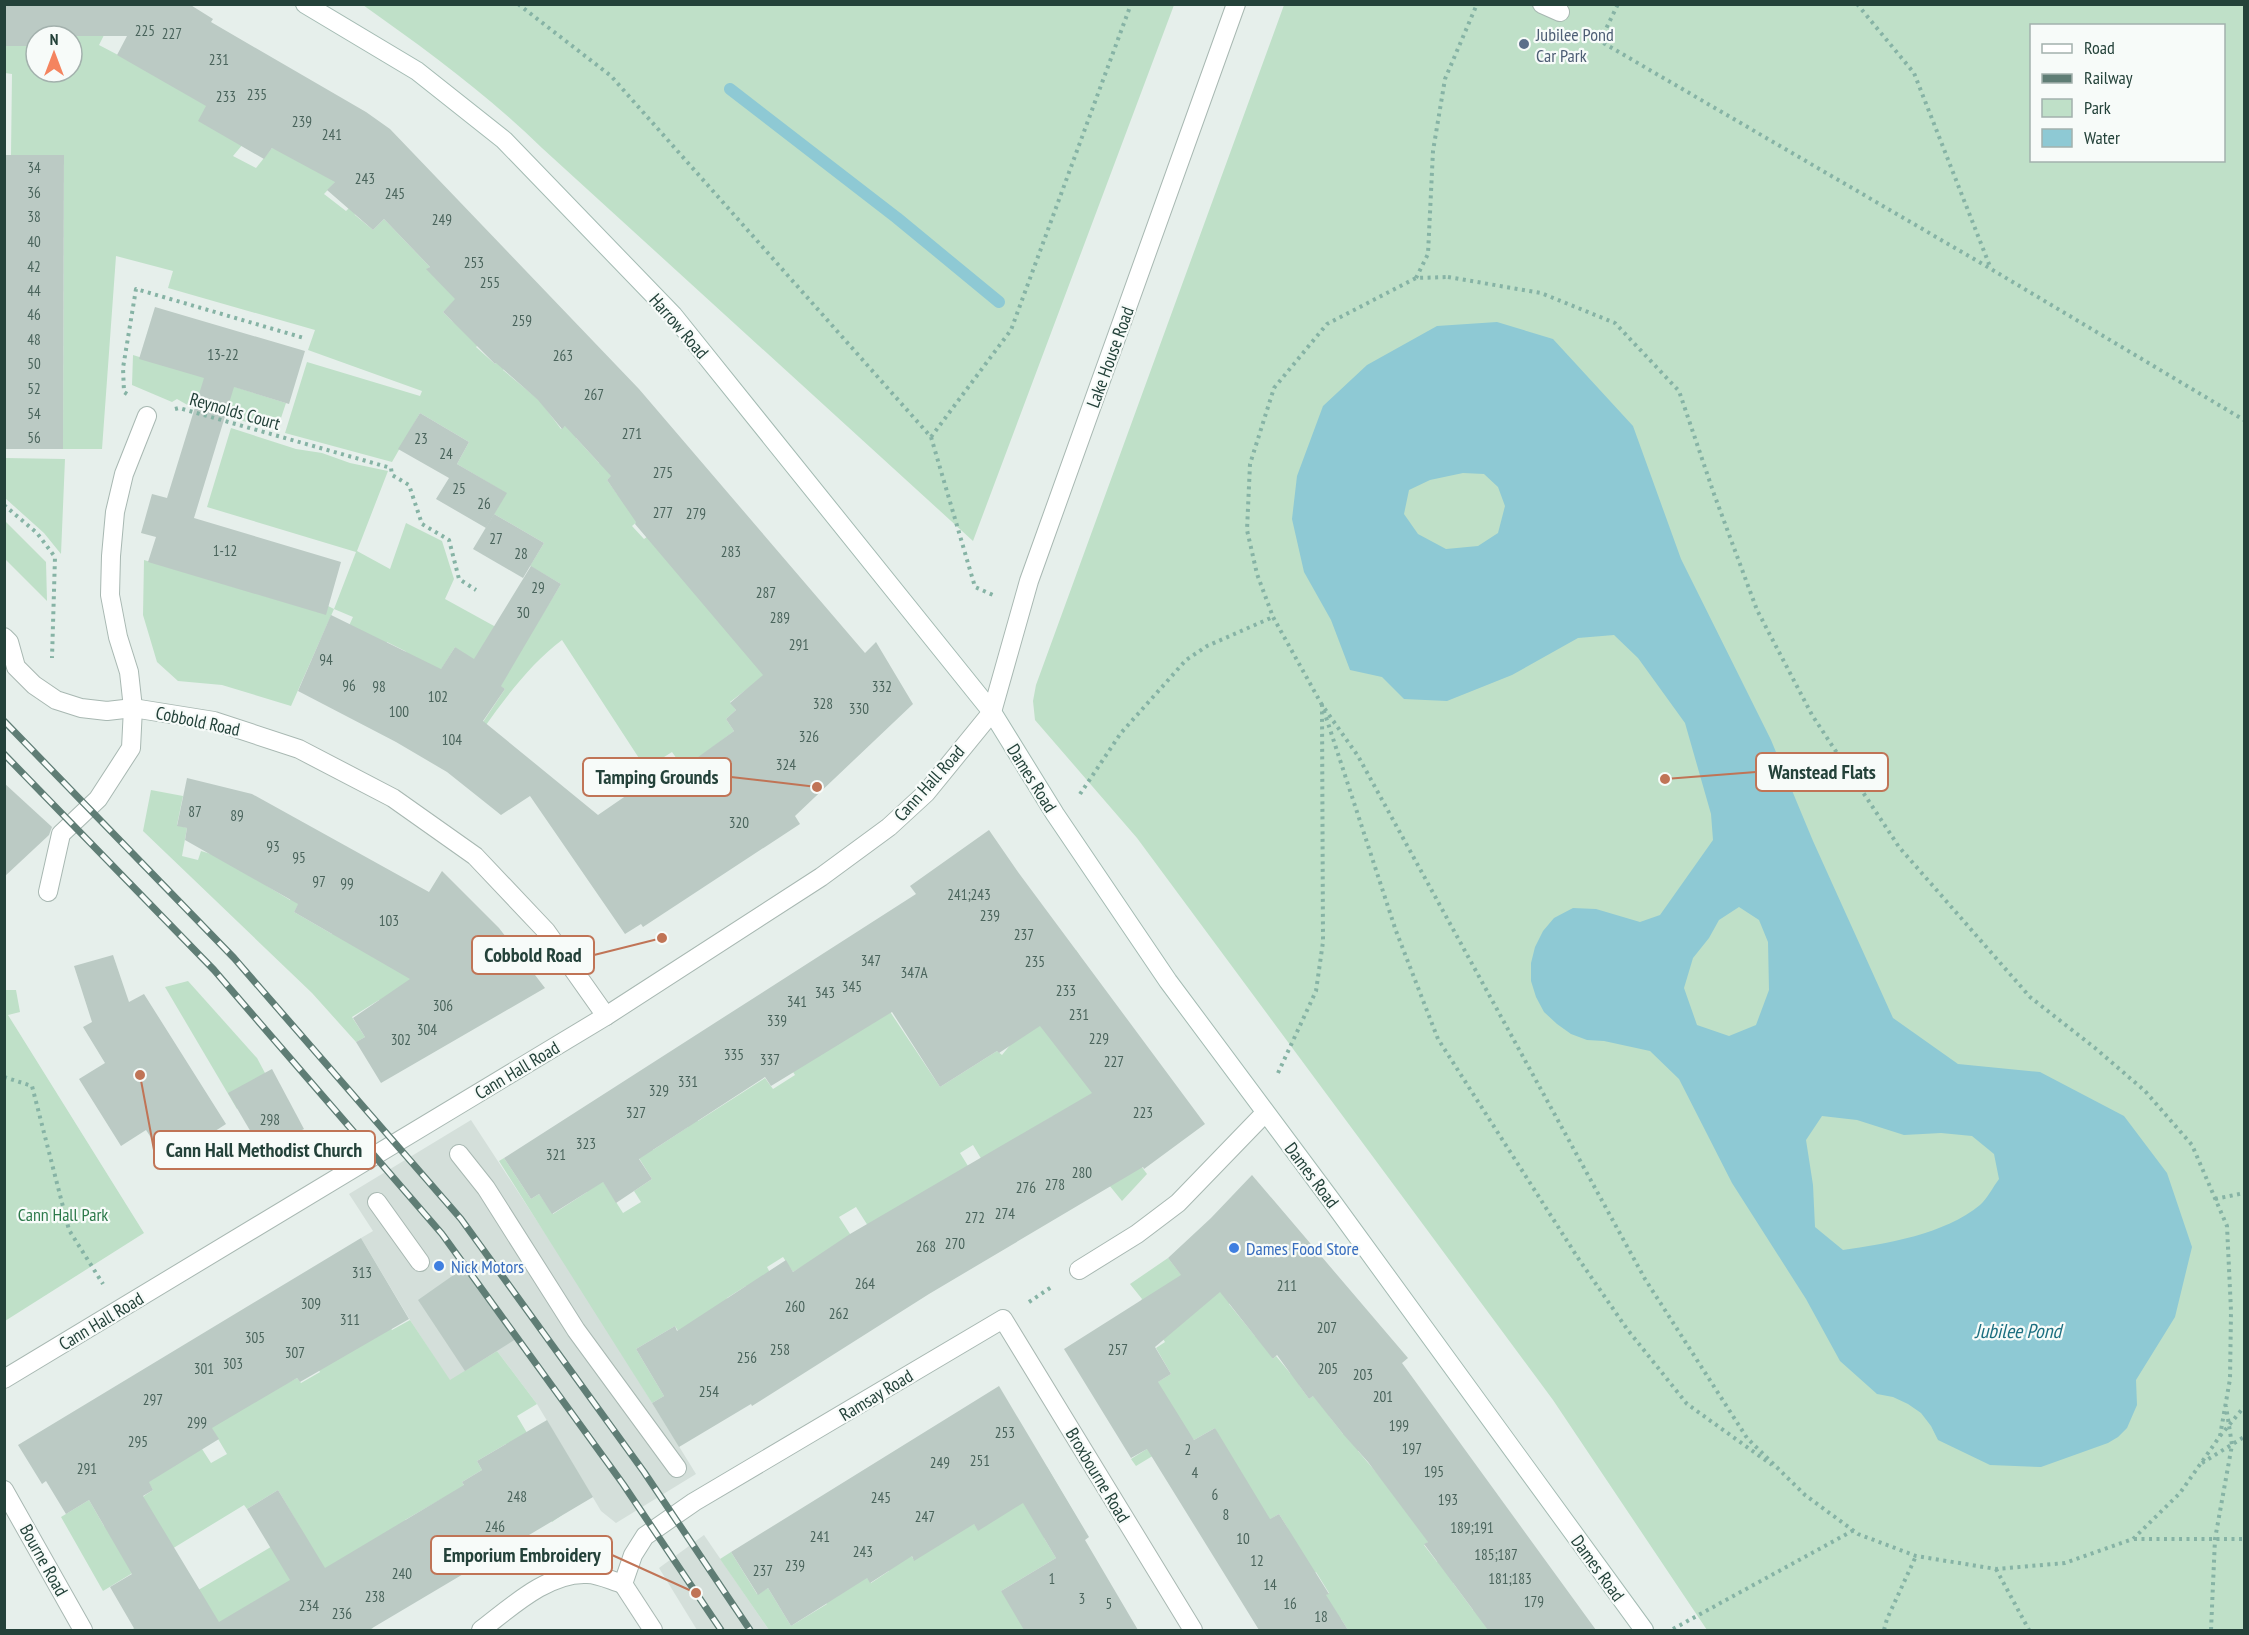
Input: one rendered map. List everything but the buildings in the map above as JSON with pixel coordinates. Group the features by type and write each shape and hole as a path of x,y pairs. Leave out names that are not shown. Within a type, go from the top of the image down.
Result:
{"street":[{"name":"Harrow Road","path":"305,4 417,71 504,140 673,315 992,712"},
{"name":"Lake House Road","path":"992,712 1029,581 1236,4"},
{"path":"1542,4 1560,12"},
{"path":"48,892 62,834 98,799 131,748 133,708 129,672 118,637 110,595 111,556 115,512 124,474 147,416"},
{"name":"Cobbold Road","path":"4,637 9,642 16,667 34,685 51,696 81,708 107,711 133,708 214,721 299,749 393,798 475,856 546,931 606,1016"},
{"name":"Cann Hall Road","path":"4,1379 606,1016 821,877 889,827 926,793 992,712"},
{"name":"Dames Road","path":"992,712 1055,814 1168,981 1644,1630"},
{"path":"1079,1270 1137,1234 1178,1203 1265,1113"},
{"path":"459,1154 486,1188 576,1330 677,1468"},
{"path":"377,1202 420,1262"},
{"name":"Ramsay Road","path":"624,1584 633,1555 645,1536 694,1502 1003,1319"},
{"name":"Broxbourne Road","path":"1003,1319 1193,1630"},
{"name":"Bourne Road","path":"4,1490 83,1630"},
{"path":"481,1630 529,1593 559,1579 587,1574 624,1584 653,1630"}],"path":[{"path":"518,4 611,76 931,437 975,587 1001,598"},
{"path":"931,437 1011,330 1131,4"},
{"path":"1416,278 1428,254 1433,151 1445,79 1477,4"},
{"path":"1600,42 1618,4"},
{"path":"1857,4 1914,73 1991,269"},
{"path":"1560,12 1600,42 1991,269 2244,420"},
{"path":"2220,1436 2230,1379 2227,1227 2192,1145 2145,1091 2030,997 1899,847 1812,715 1757,610 1679,391 1615,323 1540,293 1448,277 1416,278 1327,324 1274,388 1250,464 1247,530 1257,574 1273,617 1322,705 1358,756 1645,1279 1747,1438 1805,1495 1854,1530 1916,1556 1996,1569 2065,1563 2133,1539 2244,1539"},
{"path":"147,416 124,392 123,368 136,290 303,338"},
{"name":"Reynolds Court","path":"147,416 179,408 391,468 392,475 409,485 422,524 448,540 459,579 476,590"},
{"path":"4,505 37,533 55,557 51,696"},
{"path":"1078,796 1121,733 1186,660 1207,646 1273,617"},
{"path":"1278,1073 1316,991 1323,942 1322,705"},
{"path":"1322,705 1396,931 1438,1039 1578,1258 1627,1329 1687,1404 1781,1471"},
{"path":"4,1077 32,1086 69,1230 119,1311"},
{"path":"2215,1199 2244,1193"},
{"path":"1003,1319 1079,1270"},
{"path":"2211,1630 2215,1539 2232,1445 2226,1402"},
{"path":"2133,1539 2181,1492 2220,1436 2244,1407"},
{"path":"2200,1464 2244,1437"},
{"path":"1670,1630 1854,1530"},
{"path":"1884,1630 1916,1556"},
{"path":"1996,1569 2029,1630"}],"shaded area":[{"path":"471,1120 588,1299 696,1474 616,1523 601,1511 537,1404 497,1351 450,1381 361,1238 373,1231 349,1194"},
{"path":"704,1535 769,1630 697,1630 659,1568"}],"green space":[{"path":"363,5 1174,5 973,541 500,109 432,55"},
{"path":"1284,5 2244,5 2244,1630 1707,1630 1553,1400 1137,838 1035,720 1033,701 1036,685"},
{"path":"4,31 24,40 24,84 84,84 84,34 106,31 99,45 139,66 190,85 243,144 233,156 256,168 272,148 354,162 324,194 346,211 352,205 355,215 373,230 384,219 430,267 427,269 459,296 443,312 481,342 476,347 495,364 524,336 503,370 540,401 561,429 588,408 576,438 599,463 630,460 607,480 617,494 665,498 632,526 644,539 651,534 781,689 751,686 730,702 736,710 726,719 734,731 684,769 672,752 653,764 691,819 691,838 562,640 546,653 516,685 452,774 449,773 505,689 484,676 455,647 434,681 405,651 387,642 382,653 335,656 353,617 334,609 356,552 207,507 231,428 296,449 322,453 350,463 388,471 357,551 390,569 406,523 442,541 454,579 445,599 525,643 561,584 530,566 544,543 494,514 506,493 457,464 469,442 420,413 392,462 285,433 307,362 420,396 422,391 308,350 315,330 168,288 173,271 116,256 102,449 63,449 64,155 11,155 12,74 5,73"},
{"path":"133,355 286,403 277,430 191,407 177,399 172,402 132,385"},
{"path":"5,458 65,459 61,554 44,533 5,498"},
{"path":"5,521 46,562 47,601 5,559"},
{"path":"144,560 325,614 328,606 334,609 291,706 222,685 178,681 157,662 143,615"},
{"path":"151,790 183,796 177,825 187,828 182,856 198,860 201,851 247,865 267,886 290,900 302,878 310,883 294,912 332,934 353,903 452,916 394,1022 379,1000 352,1017 365,1037 356,1042 312,993 143,831"},
{"path":"1076,950 1080,956 1042,1024 1106,1074 1129,1150 1147,1174 1122,1201 1053,1116 982,1160 973,1145 960,1153 968,1166 889,1259 856,1207 839,1217 852,1237 793,1272 783,1257 767,1267 775,1282 775,1331 746,1286 727,1298 704,1373 675,1326 636,1349 664,1396 652,1403 499,1161 504,1158 531,1199 539,1194 553,1214 587,1192 575,1172 590,1161 623,1213 641,1202 634,1191 652,1179 627,1139 653,1150 688,1127 676,1109 686,1103 698,1121 765,1078 773,1089 795,1075 775,1044 871,983 940,1087 997,1051 1002,1055 1015,1039 1036,980"},
{"path":"188,981 257,1058 265,1073 249,1104 237,1109 165,987"},
{"name":"Cann Hall Park","path":"4,990 16,990 20,1012 8,1015 144,1233 5,1321"},
{"path":"1168,1258 1186,1281 1250,1265 1229,1304 1255,1336 1286,1305 1266,1347 1273,1359 1276,1356 1290,1373 1319,1344 1324,1351 1299,1385 1309,1399 1327,1385 1329,1416 1343,1434 1370,1413 1358,1451 1381,1478 1496,1492 1424,1545 1437,1562 1466,1540 1453,1583 1473,1610 1502,1588 1521,1629 1348,1630 1341,1619 1299,1612 1329,1593 1316,1572 1306,1578 1287,1527 1279,1514 1250,1531 1215,1428 1194,1440 1189,1434 1136,1466 1131,1459 1158,1442 1156,1383 1171,1374 1156,1348 1165,1342 1140,1302 1142,1299 1130,1284"},
{"path":"368,1289 392,1330 410,1320 450,1380 497,1351 537,1404 517,1416 546,1465 562,1515 552,1522 506,1444 477,1461 482,1470 462,1482 477,1507 443,1498 405,1520 418,1541 346,1582 373,1628 369,1630 346,1590 245,1624 248,1630 223,1630 218,1623 205,1630 131,1630 301,1529 278,1490 247,1509 244,1505 103,1591 61,1517 89,1500 104,1526 153,1490 141,1469 202,1449 211,1463 227,1454 192,1395 279,1387 297,1378 301,1383 320,1372 296,1332"},
{"path":"1047,1467 1077,1518 1044,1538 1056,1558 1001,1591 1039,1617 1045,1630 769,1630 720,1559 731,1552 757,1594 768,1588 791,1626 827,1604 805,1568 865,1575 871,1583 889,1571 886,1516 914,1560 947,1481 978,1530 1027,1479"}],"water":[{"name":"Jubilee Pond","path":"1497,322 1553,339 1633,426 1681,559 1771,740 1813,841 1893,1018 1958,1064 2040,1072 2124,1116 2167,1173 2192,1247 2175,1317 2136,1380 2137,1405 2127,1428 2118,1437 2108,1443 2041,1467 1990,1465 1938,1440 1921,1413 1893,1397 1877,1394 1840,1361 1806,1299 1732,1183 1679,1079 1650,1051 1604,1041 1587,1040 1571,1034 1544,1012 1531,981 1531,963 1535,947 1543,931 1554,918 1573,908 1596,909 1640,922 1660,915 1713,840 1711,814 1685,723 1638,658 1614,635 1578,638 1512,675 1447,701 1404,699 1382,677 1350,670 1331,620 1304,572 1292,519 1297,476 1323,406 1367,365 1437,326","holes":["1463,473 1484,474 1498,487 1505,506 1498,533 1478,546 1446,549 1418,534 1404,514 1409,490 1430,480","1739,907 1759,920 1768,942 1769,990 1756,1025 1729,1036 1697,1025 1684,988 1693,958 1709,938 1719,920","1822,1116 1857,1120 1904,1135 1941,1133 1972,1136 1994,1154 1999,1179 1980,1205 1950,1223 1896,1241 1843,1250 1815,1227 1813,1185 1806,1140"]}],"waterway":[{"path":"730,89 897,218 999,302"}],"railway":[{"path":"4,721 234,958 461,1219 644,1472 750,1630"},
{"path":"4,754 214,970 442,1234 623,1484 721,1630"}],"place":[{"name":"Jubilee Pond Car Park","path":"1524,44"},
{"name":"Wanstead Flats","path":"1665,779"},
{"name":"Tamping Grounds","path":"817,787"},
{"name":"Cobbold Road","path":"662,938"},
{"name":"Cann Hall Methodist Church","path":"140,1075"},
{"name":"Dames Food Store","path":"1234,1248"},
{"name":"Nick Motors","path":"439,1266"},
{"name":"Emporium Embroidery","path":"696,1593"}]}
